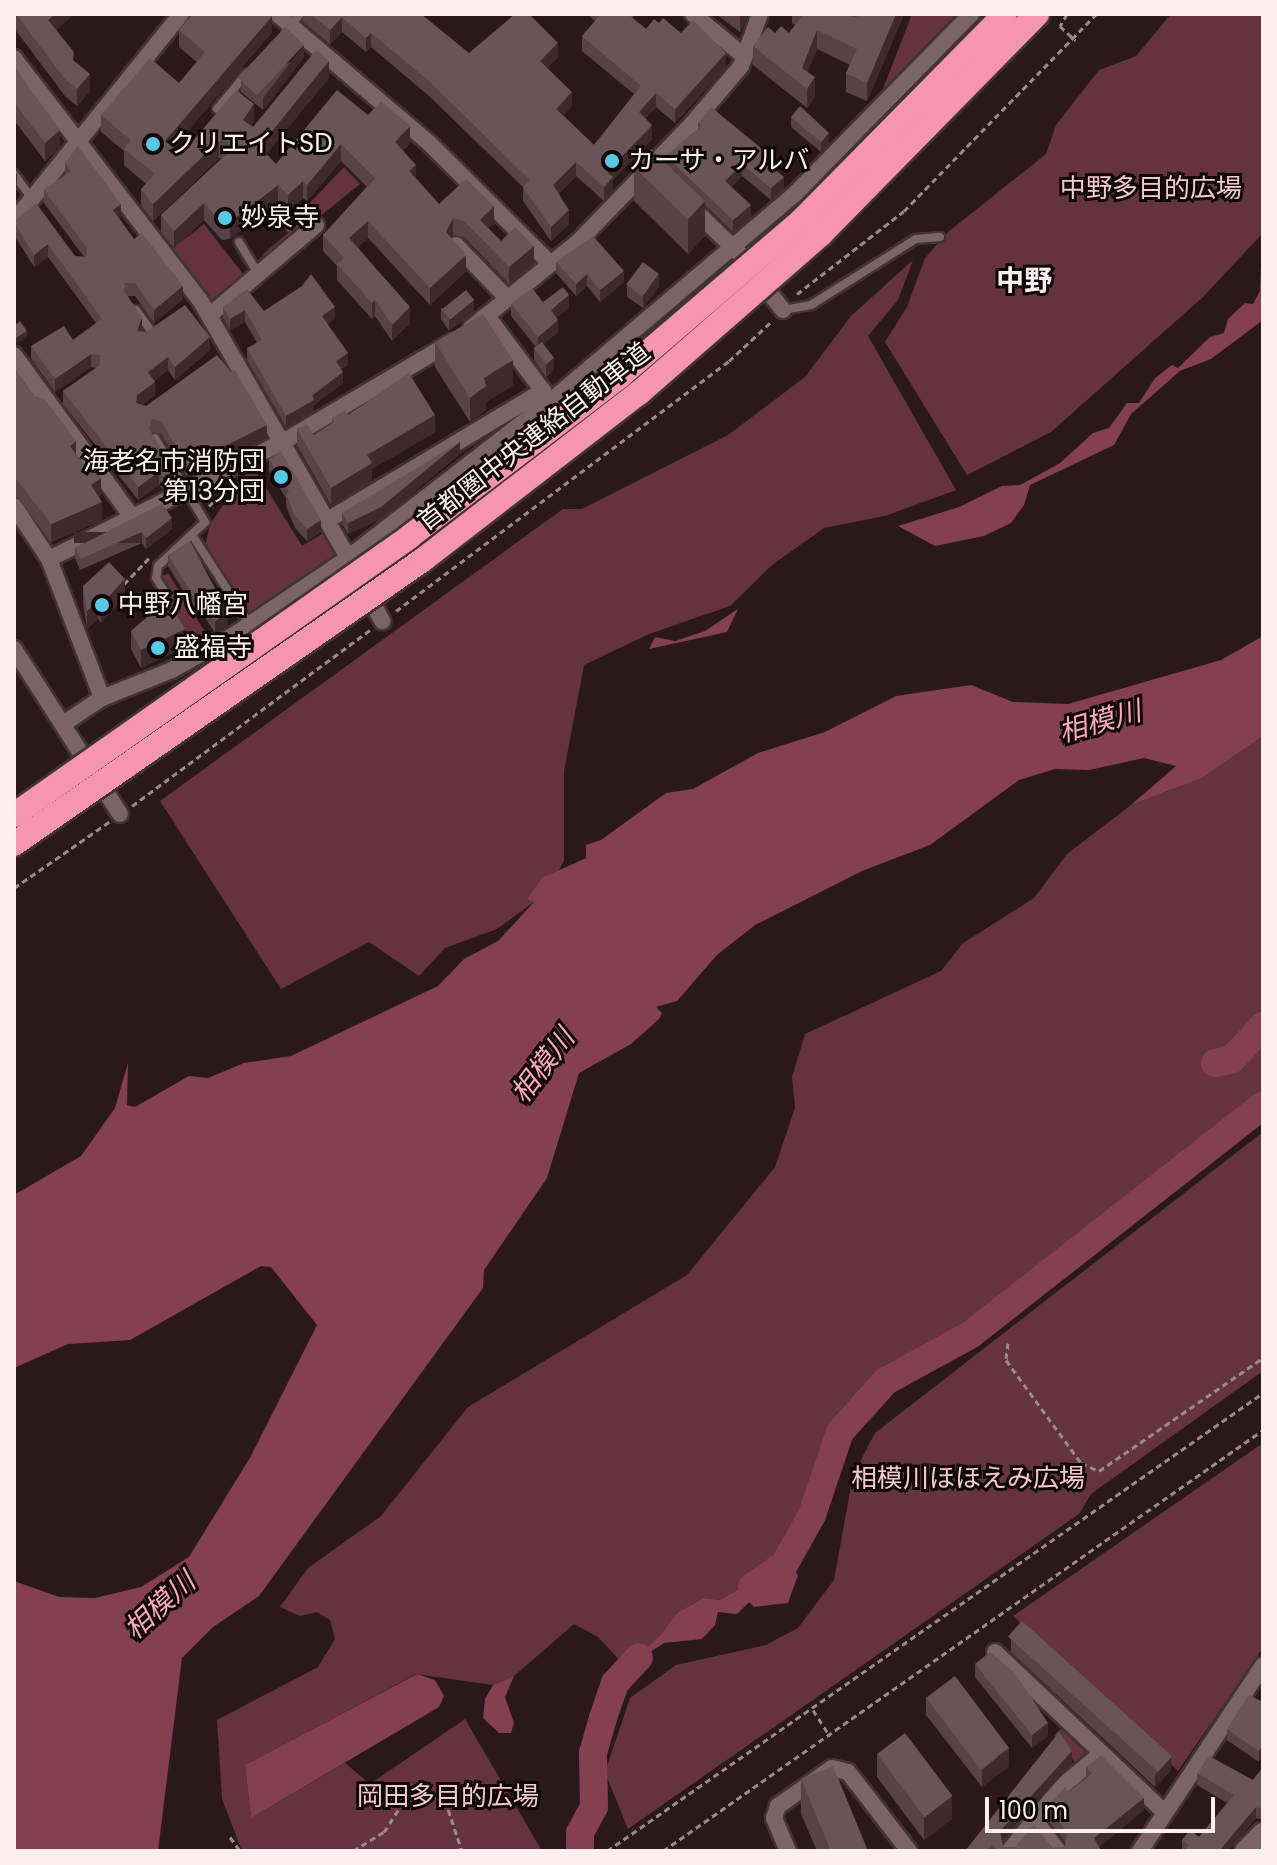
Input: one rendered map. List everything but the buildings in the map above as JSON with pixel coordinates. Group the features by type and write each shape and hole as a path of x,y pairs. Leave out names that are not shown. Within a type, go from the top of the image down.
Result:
{"highway":[{"name":"首都圏中央連絡自動車道","path":"14,815 409,537 620,376 802,220 1005,14"},
{"name":"首都圏中央連絡自動車道","path":"14,844 424,559 639,393 832,224 1037,14"}],"street":[{"path":"14,221 36,203 77,139 181,14"},
{"path":"693,14 745,57"},
{"path":"49,559 281,443 440,351 487,316 599,223 661,178 745,57 760,14"},
{"path":"63,724 102,698 206,654 348,558 552,400 735,249 883,107 971,14"},
{"path":"287,22 316,56 428,142 551,264"},
{"path":"14,58 77,139 156,227 194,304 210,315 224,354 328,520 382,621"},
{"path":"661,178 735,249 783,310"},
{"path":"210,315 316,225"},
{"path":"456,245 508,299"},
{"path":"328,520 543,391 487,316"},
{"path":"14,355 55,401 133,518"},
{"path":"14,506 49,559 102,698"},
{"path":"14,649 120,814"},
{"path":"995,1652 1163,1811"},
{"path":"1140,1851 1163,1811 1263,1665"},
{"path":"1009,1851 1062,1786 1101,1754"},
{"path":"788,1851 774,1818 778,1806 832,1768 848,1772 909,1851"},
{"path":"1034,1819 1058,1851"},
{"path":"1246,1851 1263,1834"}],"lane":[{"path":"217,109 260,58"},
{"path":"231,93 242,102"},
{"path":"14,174 36,203"},
{"path":"783,310 811,305 916,239 940,237"},
{"path":"239,242 259,275"},
{"path":"130,301 152,332"},
{"path":"142,339 164,324"},
{"path":"155,438 189,490 205,522 194,538 158,566 156,578 166,594"},
{"path":"194,538 249,623"}],"path":[{"path":"1067,14 1060,26 1075,40"},
{"path":"1008,1343 1006,1360 1081,1463 1099,1471 1263,1358"},
{"path":"607,1851 1263,1393"},
{"path":"663,1851 1263,1430"},
{"path":"813,1710 830,1736"},
{"path":"353,1851 384,1832 403,1803 425,1792 445,1800 462,1851"},
{"path":"230,1837 234,1849 240,1851"}],"green space":[{"path":"912,14 961,14 879,99"},
{"name":"中野多目的広場","path":"1171,14 1263,14 1263,233 1203,297 1051,432 967,475 885,342 907,307 925,258 948,232 1046,154 1056,125 1099,70 1136,56"},
{"path":"344,167 360,184 267,259 262,255 288,233 284,227 293,219 289,215 300,204 305,208"},
{"path":"204,224 246,278 210,305 169,252"},
{"path":"913,260 898,300 868,336 956,490 885,516 824,528 772,565 730,606 649,634 584,665 564,771 564,861 546,893 497,929 445,948 419,976 369,942 281,989 160,801 563,509 582,509 728,435 805,377 851,316"},
{"path":"252,465 302,546 325,532 335,548 334,555 251,613 245,611 205,547 210,524"},
{"path":"168,573 207,635 186,646 160,604 172,597 160,578"},
{"name":"岡田多目的広場","path":"1263,736 1263,1016 1231,1055 1215,1063 1216,1072 1255,1046 1263,1034 1263,1099 979,1324 897,1376 854,1430 822,1511 804,1512 788,1531 779,1566 720,1600 704,1598 678,1612 659,1638 625,1666 598,1637 574,1624 514,1676 493,1685 416,1674 245,1765 251,1818 345,1763 370,1784 465,1719 542,1851 242,1851 222,1799 217,1720 318,1667 335,1639 330,1620 317,1612 300,1616 280,1607 308,1568 381,1516 468,1407 687,1275 775,1167 795,1108 792,1077 805,1034 941,971 963,943 1034,898 1067,854 1131,805 1202,778"},
{"name":"相模川ほほえみ広場","path":"1263,1132 1263,1371 1091,1494 1079,1514 628,1829 605,1772 630,1698 676,1665 766,1645 798,1628 834,1580 853,1475 875,1433"},
{"path":"1263,1443 1263,1648 1178,1771 1013,1616"},
{"path":"1063,1727 1088,1751 1078,1766 1054,1735"}],"water":[{"path":"1260,267 1263,320 1211,359 1180,371 1131,414 1114,445 1030,485 1024,505 1011,523 984,536 935,546 898,526 959,507 1002,486 1020,485 1060,463 1093,433 1109,428 1127,403 1139,403 1155,378 1172,365 1178,368 1210,337 1224,333 1228,319 1245,303 1253,304 1260,291"},
{"path":"738,609 727,632 649,649 655,637 675,641 705,631"},
{"name":"相模川","path":"1263,636 1263,736 1202,778 1131,805 1176,766 1144,758 1089,770 1055,769 1019,780 930,845 862,871 755,925 717,955 677,1001 656,1007 662,1013 659,1019 631,1044 579,1073 547,1178 484,1270 483,1288 259,1596 213,1627 182,1658 158,1851 14,1851 14,1581 59,1597 95,1598 141,1587 189,1557 251,1456 317,1325 271,1267 261,1266 130,1340 68,1344 14,1368 14,1195 81,1156 115,1108 128,1063 127,1105 135,1107 189,1076 208,1078 244,1063 291,1056 438,986 464,959 498,941 534,902 527,899 542,878 586,858 586,845 601,840 666,793 693,789 758,753 825,732 896,696 971,685 1013,702 1068,704 1221,660"},
{"path":"789,1565 798,1575 788,1603 754,1607 749,1602 737,1614 718,1612 715,1625 702,1639 664,1643 631,1664 623,1683 615,1683 620,1671 659,1637 678,1612 704,1598 720,1600 779,1566"},
{"path":"417,1674 435,1680 444,1696 439,1707 251,1818 245,1765"},
{"path":"514,1676 505,1697 514,1723 511,1733 499,1733 483,1718 485,1699 493,1685"}],"waterway":[{"path":"1215,1063 1231,1060 1263,1026"},
{"path":"752,1587 784,1565 812,1515 840,1432 886,1381 970,1335 1263,1105"},
{"path":"580,1851 580,1833 594,1807 593,1753 603,1718 615,1683 639,1657"}],"place":[{"name":"クリエイトSD","path":"153,144"},
{"name":"カーサ・アルバ","path":"612,161"},
{"name":"妙泉寺","path":"225,218"},
{"name":"海老名市消防団 第13分団","path":"281,477"},
{"name":"中野八幡宮","path":"102,605"},
{"name":"盛福寺","path":"158,648"}],"district":[{"name":"中野","path":"1024,281"}]}
